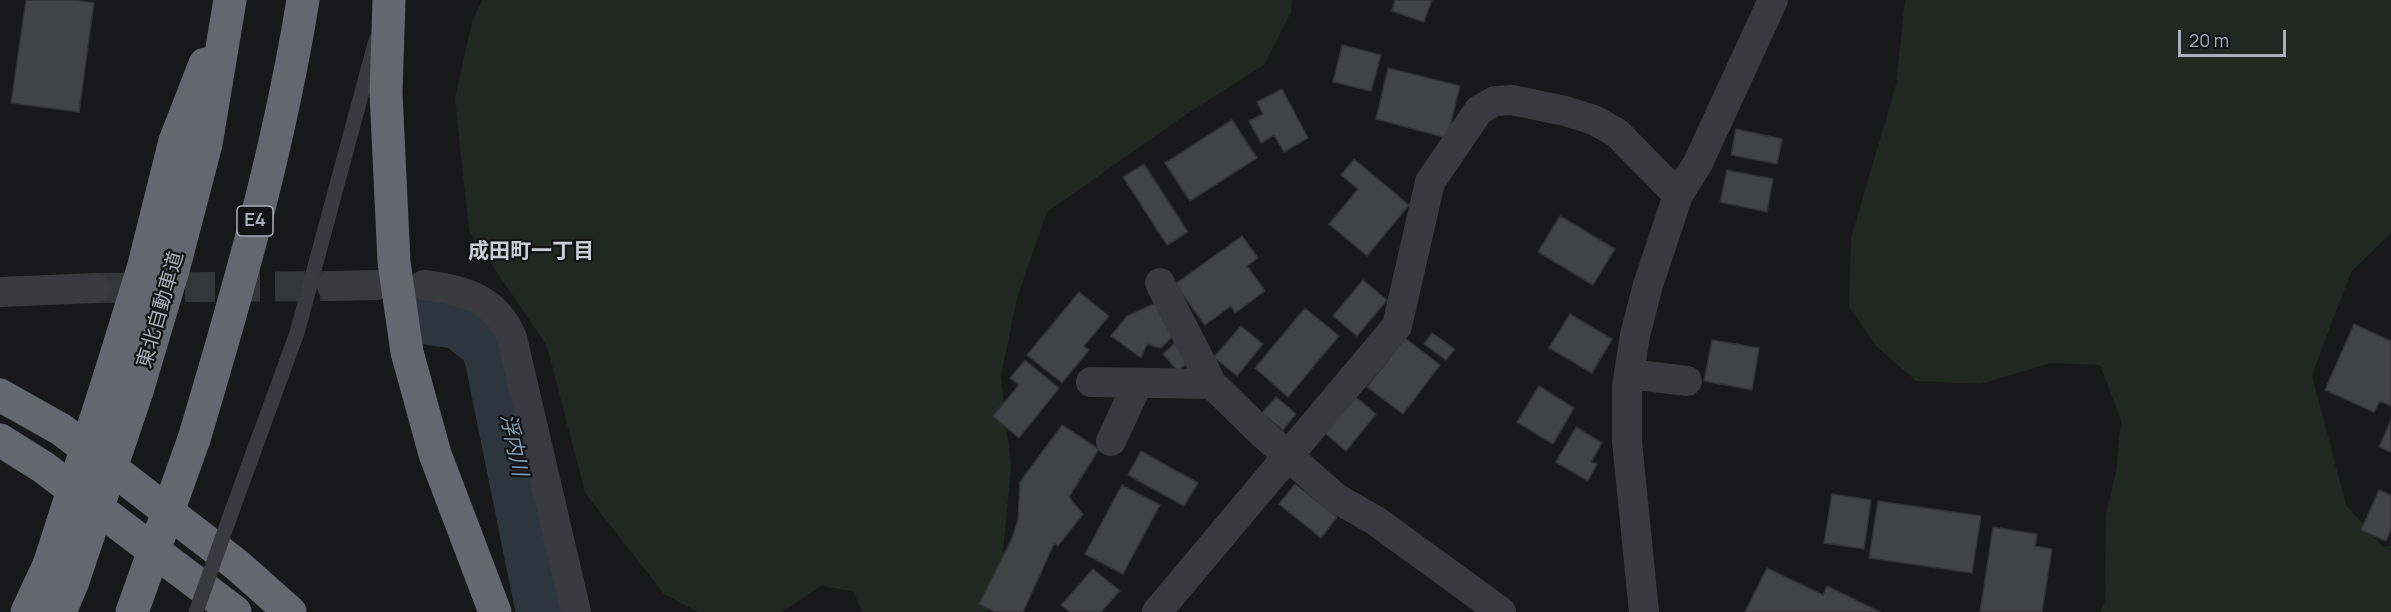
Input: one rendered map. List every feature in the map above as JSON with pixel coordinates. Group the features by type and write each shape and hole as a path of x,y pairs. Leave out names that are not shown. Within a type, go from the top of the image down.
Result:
{"highway":[{"name":"東北自動車道","path":"60,612 61,573 124,383 173,270 206,144 228,0"},
{"name":"E4","path":"132,612 194,439 240,284 274,145 303,0"},
{"path":"388,0 386,93 393,251 407,352 435,454 495,612"},
{"path":"0,395 62,430 237,565 290,612"},
{"path":"0,440 44,467 235,612"},
{"path":"27,612 61,573"}],"street":[{"path":"1644,612 1627,441 1629,374 1635,335 1678,195 1698,163 1773,0"},
{"path":"1157,612 1396,326 1430,182 1479,110 1495,101 1512,100 1565,111 1594,120 1617,133 1678,195"},
{"path":"1160,283 1212,384 1336,498 1376,521 1501,612"},
{"path":"332,286 377,285"},
{"path":"424,285 455,289 483,302 506,323 512,338 576,612"},
{"path":"0,292 95,288"},
{"path":"1629,374 1687,381"},
{"path":"1091,382 1212,384"},
{"path":"1111,441 1138,383"}],"lane":[{"path":"196,612 297,333 388,0"}],"shaded area":[{"path":"482,0 1292,0 1291,12 1264,65 1191,111 1047,212 1017,298 1001,376 1011,467 1001,573 985,599 988,612 862,612 853,591 821,586 782,612 698,612 664,594 585,493 547,346 469,231 455,98 472,22"},
{"path":"1905,0 2391,0 2391,233 2351,272 2312,375 2346,505 2383,547 2391,546 2391,612 2101,612 2105,600 2106,515 2116,472 2121,420 2100,365 2050,363 1981,384 1916,381 1877,347 1849,307 1851,238 1896,85"}],"building":[{"path":"26,0 74,0 94,3 79,112 11,103"},
{"path":"1395,0 1432,0 1424,22 1392,11"},
{"path":"1342,45 1381,55 1371,91 1333,82"},
{"path":"1388,68 1460,86 1447,138 1376,119"},
{"path":"1282,89 1308,138 1284,152 1274,135 1261,143 1249,121 1263,114 1257,102"},
{"path":"1232,120 1257,158 1190,201 1165,163"},
{"path":"1736,129 1782,139 1777,164 1731,155"},
{"path":"1354,159 1409,205 1367,256 1329,224 1358,189 1341,175"},
{"path":"1144,164 1188,232 1167,245 1123,177"},
{"path":"1727,170 1773,179 1767,212 1720,202"},
{"path":"1560,216 1615,249 1593,285 1538,252"},
{"path":"1242,236 1258,258 1247,266 1265,291 1235,313 1231,306 1205,325 1175,284"},
{"path":"1363,280 1387,300 1357,336 1333,316"},
{"path":"1079,292 1109,316 1084,346 1089,350 1062,383 1027,355"},
{"path":"1156,303 1176,333 1161,348 1147,344 1141,358 1111,336 1127,316"},
{"path":"1305,308 1339,336 1288,397 1255,368"},
{"path":"1570,314 1612,339 1592,373 1549,348"},
{"path":"2354,324 2391,341 2391,406 2380,401 2374,412 2325,390"},
{"path":"1241,326 1263,344 1237,376 1214,357"},
{"path":"1432,333 1455,349 1446,360 1424,344"},
{"path":"1405,338 1440,365 1403,414 1367,387"},
{"path":"1712,340 1759,348 1752,390 1704,381"},
{"path":"1174,344 1189,361 1178,371 1163,354"},
{"path":"1025,360 1059,388 1019,438 993,416 1019,385 1010,378"},
{"path":"1539,386 1574,408 1553,444 1517,422"},
{"path":"1352,394 1376,414 1346,451 1321,430"},
{"path":"1276,397 1296,414 1283,430 1262,413"},
{"path":"2391,420 2391,452 2379,447"},
{"path":"1062,425 1099,449 1069,497 1083,514 1058,546 1054,544 1023,612 995,612 979,604 1012,538 1018,520 1020,482"},
{"path":"1576,427 1602,443 1591,462 1597,464 1588,481 1556,462"},
{"path":"1141,451 1198,483 1184,506 1128,475"},
{"path":"1295,484 1337,517 1321,538 1279,504"},
{"path":"1122,485 1160,505 1123,574 1085,554"},
{"path":"2379,490 2391,495 2391,529 2386,541 2361,530"},
{"path":"1832,494 1871,500 1864,549 1824,543"},
{"path":"1878,501 1981,516 1972,573 1869,558"},
{"path":"1993,527 2037,534 2035,546 2052,549 2042,612 1980,612"},
{"path":"1767,568 1823,595 1827,586 1880,612 1745,612"},
{"path":"1093,569 1120,591 1101,612 1070,612 1061,605"}],"waterway":[{"name":"浮内川","path":"434,314 461,317 492,342 548,612"}],"tunnel":[{"path":"95,288 332,286"}],"district":[{"name":"成田町一丁目","path":"531,252"}]}
